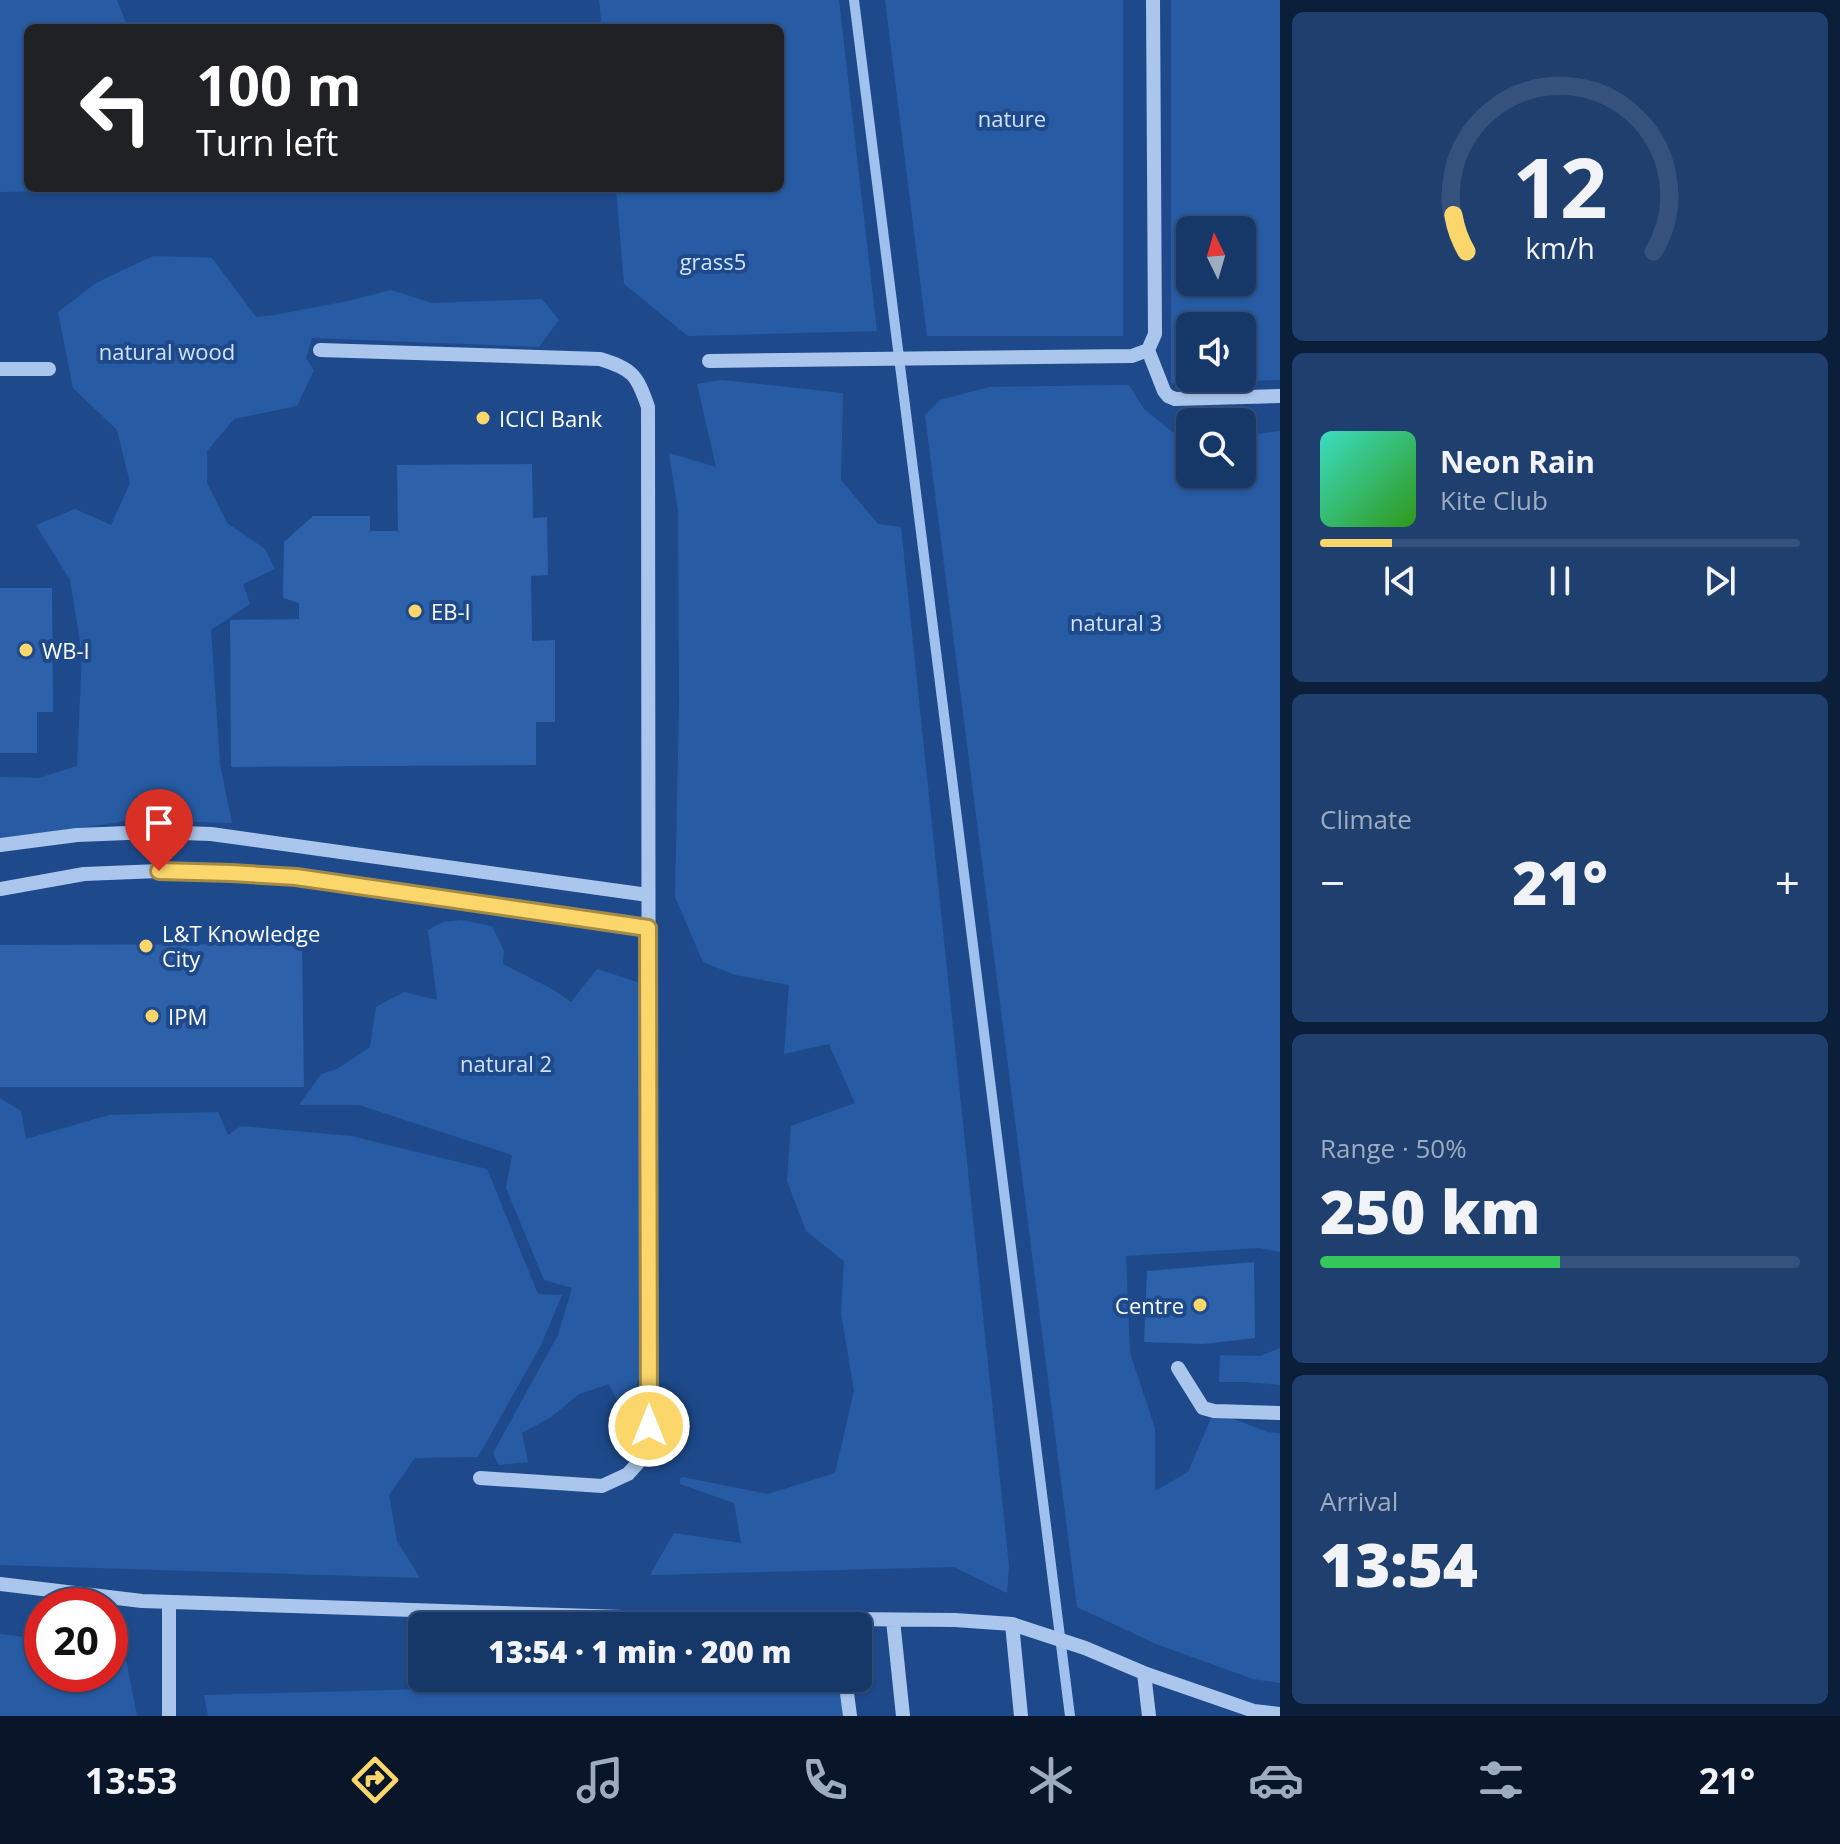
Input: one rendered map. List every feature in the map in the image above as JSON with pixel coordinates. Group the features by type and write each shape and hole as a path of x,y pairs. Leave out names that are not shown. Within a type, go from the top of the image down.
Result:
{"street":[{"path":"1153,0 1155,334 1148,350 1164,391 1175,399 1280,396"},
{"path":"320,350 600,359 624,367 640,383 648,407 649,1426 644,1456 628,1474 602,1486 480,1478"},
{"path":"709,361 1132,356 1148,350"},
{"path":"0,369 49,369"},
{"path":"0,845 77,835 153,832 211,834 648,895"},
{"path":"0,889 84,874 159,871 231,873 296,877 648,928"},
{"path":"1178,1368 1203,1408 1280,1413"},
{"path":"0,1584 142,1601 482,1612"},
{"path":"169,1602 169,1716"},
{"path":"893,1620 903,1716"},
{"path":"872,1621 955,1620 1012,1624 1254,1711 1280,1714"},
{"path":"1012,1624 1021,1716"},
{"path":"1144,1673 1149,1716"},
{"path":"847,1692 850,1716"}],"green space":[{"path":"0,0 117,0 126,24 24,24 24,192 0,192"},
{"name":"grass5","path":"599,0 839,0 877,331 688,336 624,284 616,192 784,192 784,24 602,24"},
{"name":"nature","path":"885,0 1123,0 1123,336 927,336"},
{"path":"1171,0 1280,0 1280,380 1256,381 1256,312 1176,312 1176,383 1171,383"},
{"name":"natural wood","path":"153,256 212,258 256,317 391,290 432,303 542,299 559,320 539,347 312,338 306,358 314,370 297,406 234,419 207,451 207,483 227,523 265,549 275,569 243,584 250,604 211,630 220,764 232,823 133,820 0,840 0,777 39,778 77,766 82,655 70,580 36,525 75,509 111,525 130,483 117,430 73,388 58,312 96,283"},
{"path":"721,380 843,393 841,480 878,524 901,527 1009,1566 1007,1593 954,1567 650,1575 674,1533 741,1543 734,1503 680,1484 682,1477 768,1494 835,1473 854,1391 841,1313 844,1261 806,1231 787,1181 791,1126 855,1103 829,1044 784,1054 789,985 735,975 703,962 675,897 679,706 678,511 669,453 716,467 697,384"},
{"name":"natural 3","path":"1129,385 1144,409 1176,435 1176,488 1256,488 1256,434 1280,431 1280,1252 1259,1248 1126,1256 1130,1353 1155,1428 1155,1491 1188,1472 1214,1411 1267,1432 1280,1433 1280,1683 1253,1679 1156,1644 1077,1607 925,415 940,400 989,387"},
{"name":"natural 2","path":"461,920 492,926 504,951 503,964 571,1002 597,969 640,983 639,1379 624,1415 609,1384 579,1394 551,1417 522,1433 528,1462 499,1465 493,1453 558,1335 572,1288 544,1280 506,1188 512,1155 359,1105 299,1105 321,1074 337,1069 370,1047 376,1007 404,992 437,1000 428,930 443,922"},
{"path":"0,1098 21,1111 26,1139 109,1115 218,1112 228,1135 241,1126 351,1136 487,1169 538,1294 562,1295 541,1345 478,1457 415,1458 389,1495 397,1541 420,1578 0,1565"},
{"path":"1280,1348 1280,1385 1219,1382 1220,1355 1260,1356"},
{"path":"0,1634 24,1637 24,1692 128,1692 128,1670 137,1716 0,1716"},
{"path":"408,1690 408,1692 840,1692 843,1716 208,1716 204,1695"}],"building":[{"name":"EB-I","path":"532,464 533,518 547,517 548,575 531,576 532,641 555,640 555,722 536,722 536,765 231,767 230,620 299,619 299,603 283,598 284,542 313,516 370,516 370,531 398,531 397,465"},
{"name":"WB-I","path":"0,588 52,588 53,712 37,712 37,753 0,753"},
{"name":"IPM","path":"302,944 304,1087 0,1087 0,945"},
{"name":"Centre","path":"1254,1262 1255,1338 1204,1344 1144,1342 1147,1271"}],"waterway":[{"path":"854,0 1070,1716"}],"place":[{"name":"ICICI Bank","path":"483,418"},
{"name":"EB-I","path":"415,611"},
{"name":"WB-I","path":"26,650"},
{"name":"L&T Knowledge City","path":"146,946"},
{"name":"IPM","path":"152,1016"},
{"name":"Centre","path":"1200,1305"}],"route":[{"path":"159,871 296,877 648,928 649,1426"}]}
